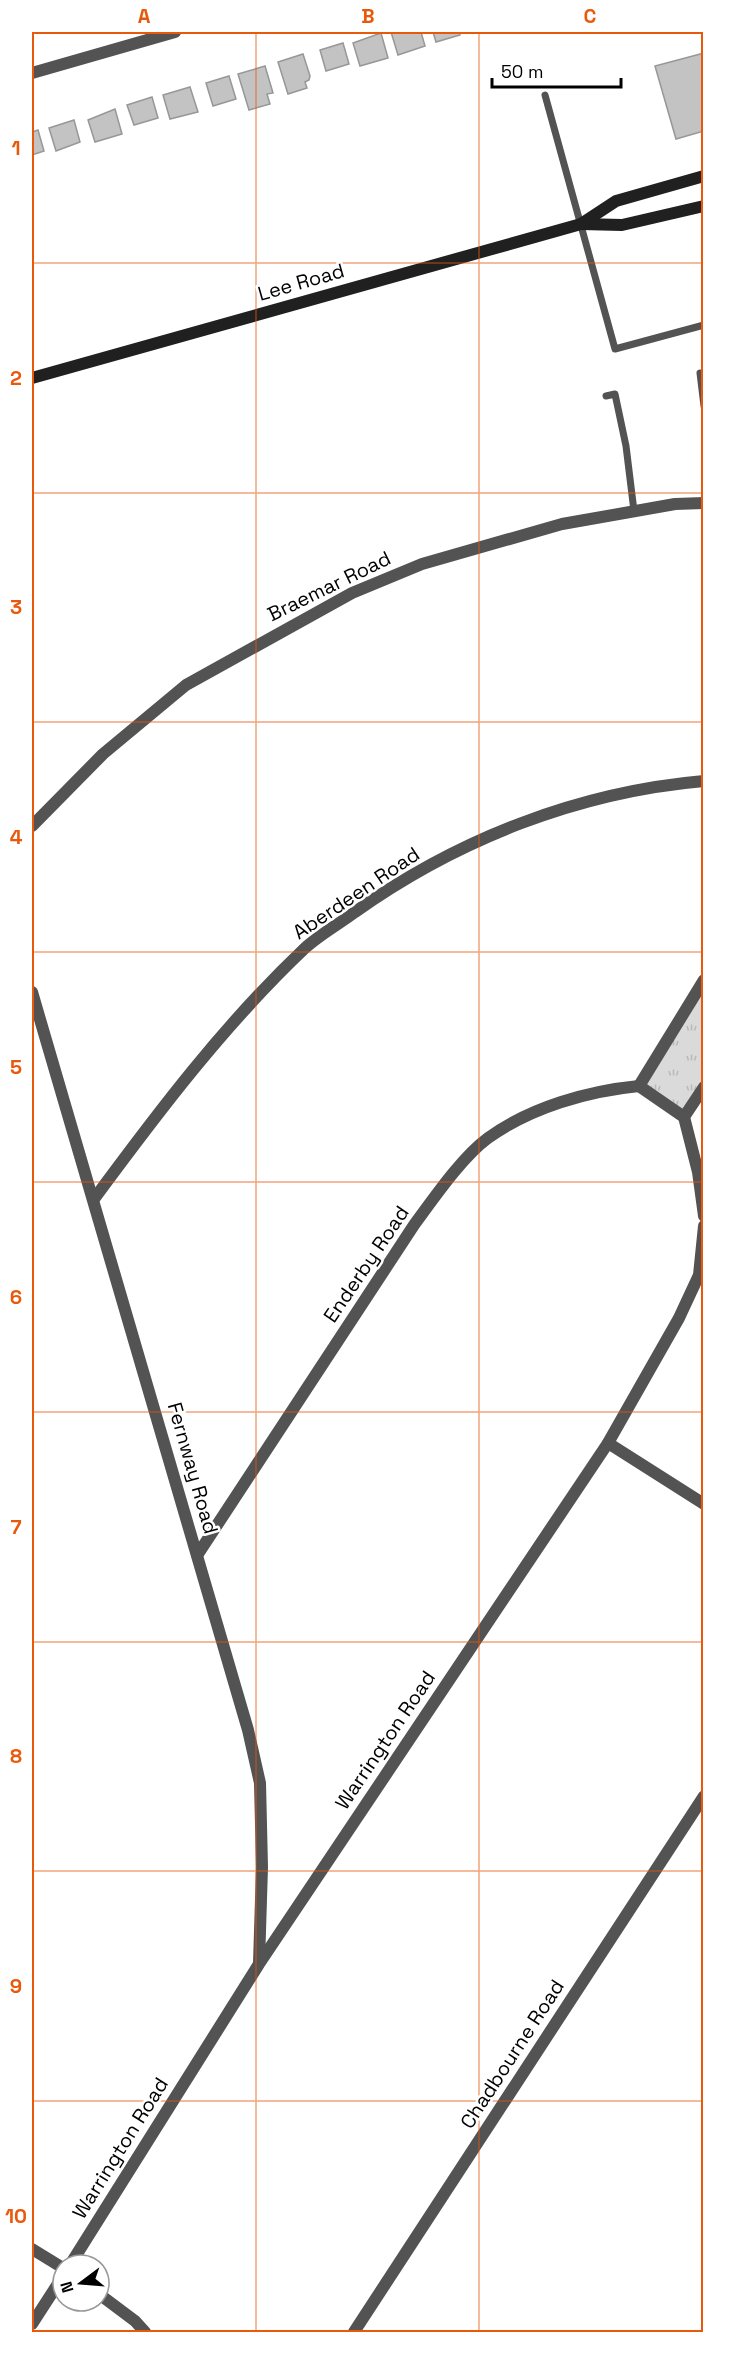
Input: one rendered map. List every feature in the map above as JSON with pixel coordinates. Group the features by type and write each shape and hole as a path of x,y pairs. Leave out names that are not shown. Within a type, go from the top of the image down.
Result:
{"main road":[{"name":"Lee Road","path":"581,224 616,201 704,176"},
{"name":"Lee Road","path":"32,378 581,224 622,225 704,206"}],"street":[{"path":"32,73 175,32"},
{"name":"Braemar Road","path":"32,826 103,754 186,686 352,592 422,564 562,524 675,504 704,503"},
{"name":"Aberdeen Road","path":"94,1199 168,1098 226,1028 306,947 374,899 455,851 550,812 657,785 704,781"},
{"path":"704,980 639,1086 684,1117 698,1172 704,1216"},
{"name":"Fernway Road","path":"32,992 248,1730 260,1783 262,1867 259,1964"},
{"name":"Enderby Road","path":"198,1554 414,1225 450,1178 488,1138 541,1110 603,1090 639,1086"},
{"path":"684,1117 704,1086"},
{"name":"Warrington Road","path":"78,2253 259,1964 608,1443 679,1318 699,1275 704,1226"},
{"path":"608,1443 704,1504"},
{"name":"Chadbourne Road","path":"354,2332 704,1796"},
{"path":"32,2249 51,2261"},
{"path":"32,2324 51,2295"},
{"path":"111,2303 135,2321 145,2332"}],"lane":[{"path":"545,95 615,349 704,325"},
{"path":"700,373 704,405"},
{"path":"606,396 615,394 626,446 634,512"}],"green space":[{"path":"703,980 703,1087 684,1117 639,1086"}],"building":[{"path":"391,32 421,32 425,46 398,55"},
{"path":"433,32 459,32 460,35 436,42"},
{"path":"381,33 388,58 360,66 353,43"},
{"path":"343,43 349,64 326,71 320,50"},
{"path":"704,53 704,131 676,139 655,66"},
{"path":"303,54 310,76 305,82 307,88 288,94 278,62"},
{"path":"265,66 273,93 267,94 270,104 249,110 238,74"},
{"path":"229,76 236,99 213,106 206,83"},
{"path":"190,87 198,112 170,119 163,95"},
{"path":"152,97 158,118 134,125 127,105"},
{"path":"115,109 122,134 95,142 88,120"},
{"path":"74,120 80,142 56,151 49,128"},
{"path":"38,130 44,151 32,155 32,132"}]}
